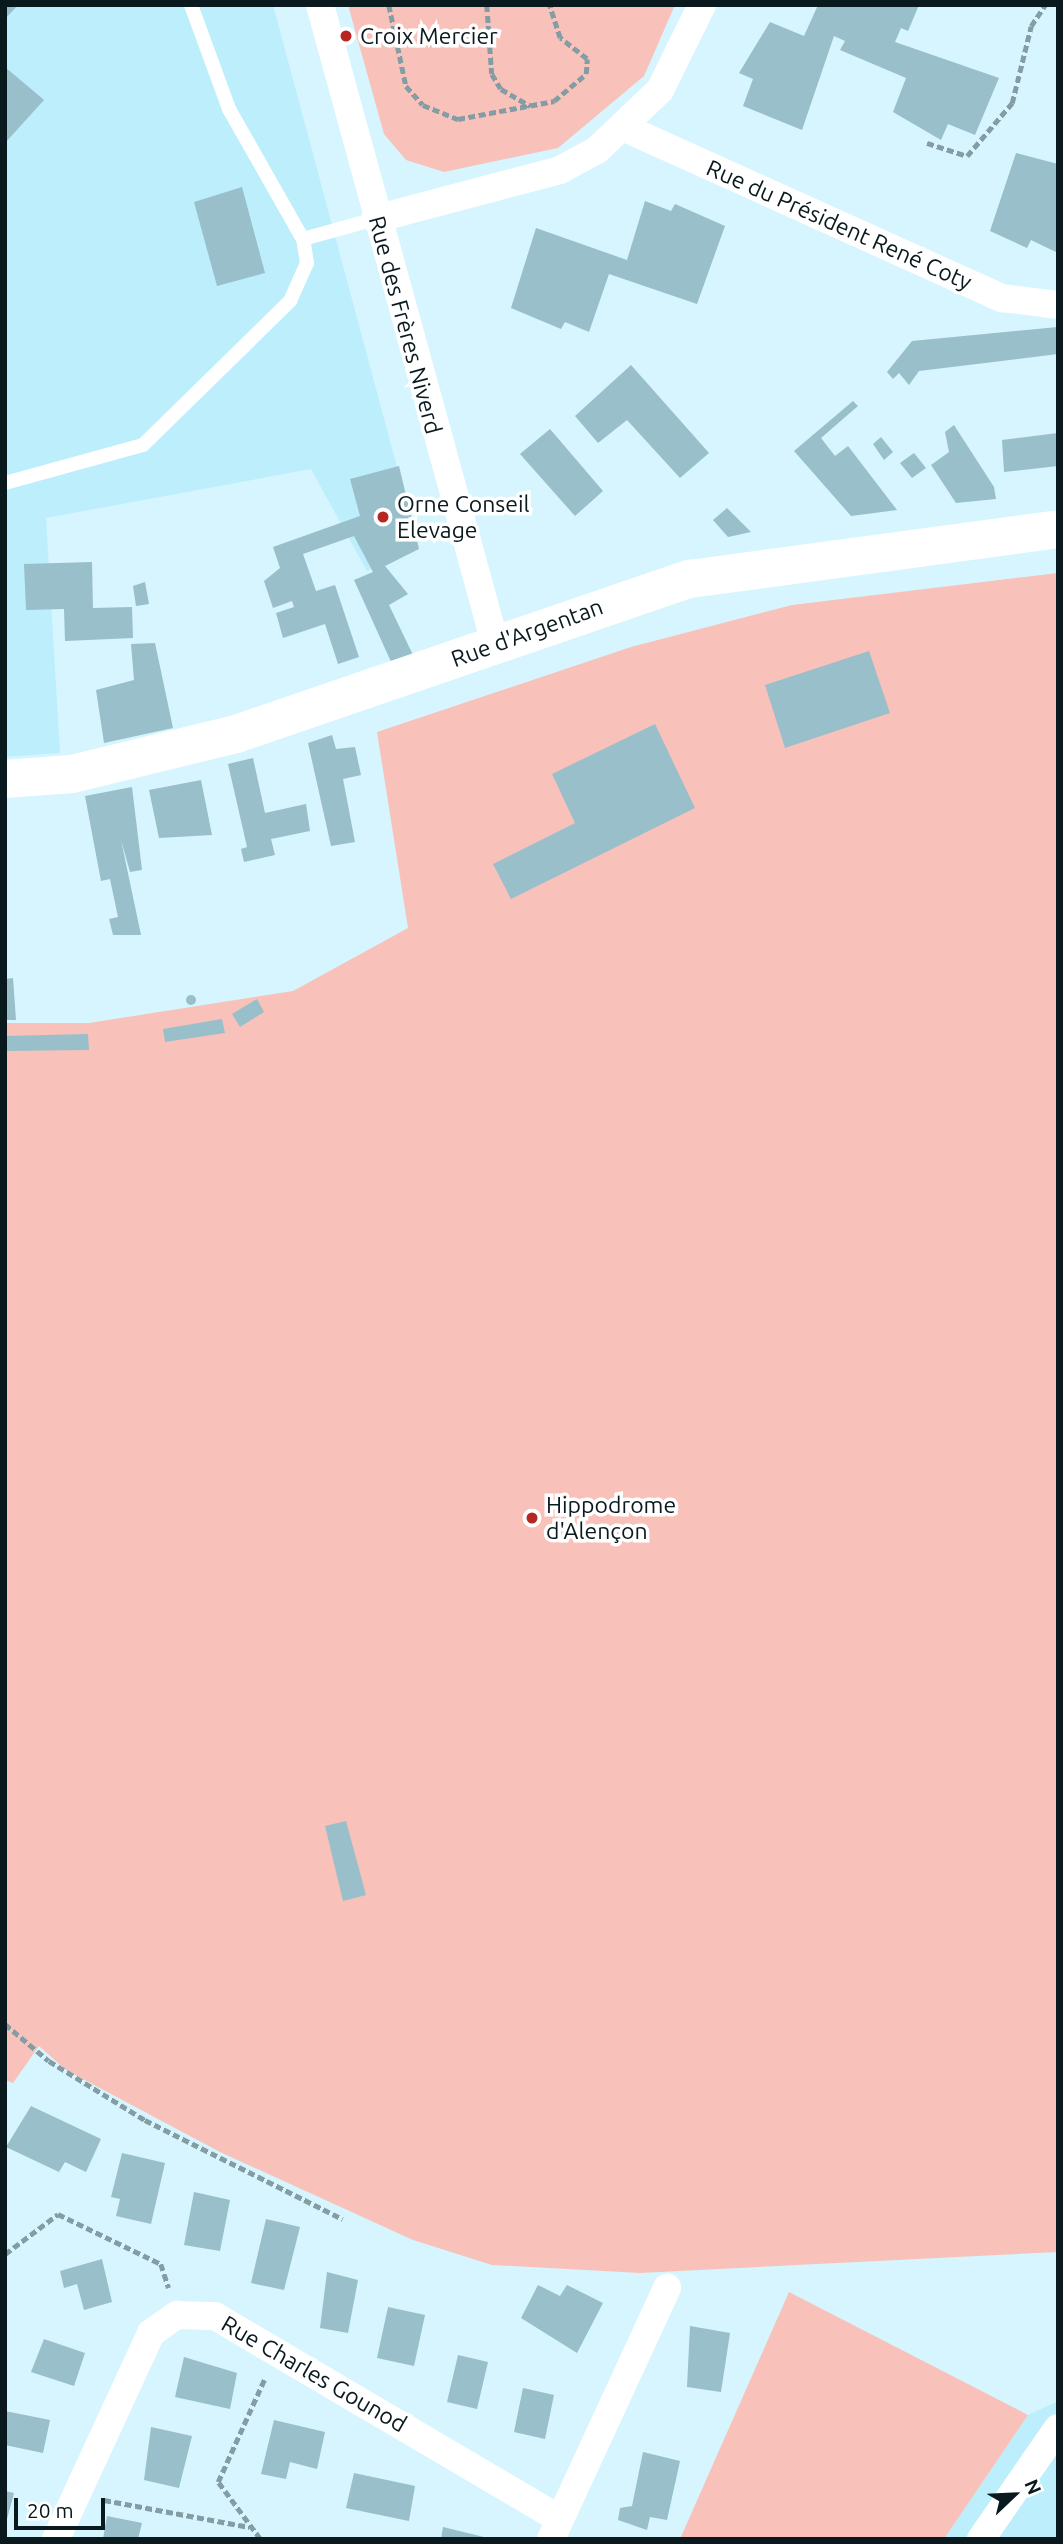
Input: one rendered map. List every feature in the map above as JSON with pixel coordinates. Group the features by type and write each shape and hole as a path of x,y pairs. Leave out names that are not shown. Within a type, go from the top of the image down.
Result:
{"main road":[{"name":"Rue d'Argentan","path":"5,779 72,775 236,734 495,643 690,579 1058,529"}],"street":[{"name":"Rue des Frères Niverd","path":"320,5 375,219 495,643"},
{"path":"375,219 560,170 625,128 660,90 702,5"},
{"name":"Rue du Président René Coty","path":"625,128 1002,298 1058,305"},
{"path":"556,2529 667,2288"},
{"path":"55,2539 152,2333 177,2315"},
{"name":"Rue Charles Gounod","path":"177,2315 215,2316 277,2352 556,2529"},
{"path":"981,2539 1058,2428"}],"lane":[{"path":"5,483 124,454 161,432 290,301 307,263 303,239 229,109 191,5"},
{"path":"303,239 375,219"}],"path":[{"path":"389,5 405,86 423,105 458,118 534,108 554,101 586,74 587,59 559,38 549,5"},
{"path":"487,5 492,74 501,89 534,108"},
{"path":"927,143 967,156 1012,103 1031,26 1045,5"},
{"path":"5,2024 49,2061 145,2120 343,2219"},
{"path":"5,2254 58,2214 161,2264 177,2315"},
{"path":"260,2539 218,2482 277,2352"},
{"path":"76,2495 251,2527"}],"shaded area":[{"path":"5,5 273,5 419,549 367,571 311,469 46,518 60,753 5,757"},
{"path":"348,5 675,5 644,76 558,148 444,172 406,160 384,134"},
{"name":"Hippodrome d'Alençon","path":"1058,573 1058,2252 640,2273 492,2265 413,2240 220,2152 66,2070 39,2046 13,2083 5,2080 5,1023 89,1023 293,991 408,928 377,732 631,647 792,605"},
{"path":"789,2292 1028,2415 944,2539 680,2539"},
{"path":"1058,2401 1058,2539 944,2539 1028,2415"}],"building":[{"path":"5,5 18,5 5,19"},
{"path":"818,5 919,5 908,31 901,28 895,42 999,78 975,135 948,124 941,140 893,112 906,78 840,50 845,41 834,36 802,130 743,106 753,79 739,73 770,22 804,36"},
{"path":"5,67 44,100 5,143"},
{"path":"1016,153 1058,164 1058,253 1031,240 1027,248 990,231"},
{"path":"242,187 265,273 217,286 194,202"},
{"path":"645,201 671,211 675,204 725,226 697,304 609,274 589,332 565,322 561,329 511,308 536,228 627,260"},
{"path":"1058,327 1058,354 919,371 909,385 899,373 893,379 887,372 912,341"},
{"path":"631,365 709,453 680,478 627,420 598,443 575,416"},
{"path":"853,401 858,406 821,438 835,456 848,446 897,510 851,516 794,451"},
{"path":"954,425 994,487 996,499 956,503 931,465 949,452 945,432"},
{"path":"550,429 603,491 575,516 520,454"},
{"path":"1058,433 1058,466 1004,472 1002,440"},
{"path":"881,437 893,452 884,460 873,444"},
{"path":"914,453 926,468 912,478 900,463"},
{"path":"399,466 419,549 385,566 408,594 389,605 413,655 392,664 354,580 373,572 354,536 303,554 316,591 335,585 359,657 338,664 325,624 283,638 276,613 294,607 292,601 273,608 264,581 280,568 273,547 360,516 350,479"},
{"path":"727,508 751,532 728,537 713,520"},
{"path":"92,562 93,608 132,607 133,638 65,641 64,609 26,610 24,564"},
{"path":"145,582 149,604 136,606 133,586"},
{"path":"155,643 173,728 104,743 96,690 134,680 131,644"},
{"path":"869,651 890,713 785,748 765,685"},
{"path":"655,724 695,808 511,899 493,864 575,823 552,774"},
{"path":"332,735 336,749 355,747 361,775 343,779 355,842 331,846 308,743"},
{"path":"253,758 265,813 306,804 310,831 271,839 275,855 244,862 241,849 247,847 228,764"},
{"path":"201,780 212,835 159,838 149,790"},
{"path":"132,787 142,870 130,872 121,840 141,935 113,935 109,919 118,917 110,879 101,881 85,796"},
{"path":"13,978 16,1020 5,1020 5,979"},
{"path":"191,995 195,996 195,1004 191,1005 187,1004 186,1000 187,996"},
{"path":"257,999 264,1012 240,1027 232,1014"},
{"path":"222,1019 225,1033 165,1042 163,1029"},
{"path":"88,1034 89,1050 5,1051 5,1036"},
{"path":"346,1821 366,1895 343,1901 325,1826"},
{"path":"31,2106 101,2139 86,2172 65,2162 59,2172 6,2147"},
{"path":"122,2153 165,2163 151,2224 116,2216 120,2199 111,2197"},
{"path":"194,2192 230,2200 220,2251 184,2245"},
{"path":"266,2219 300,2227 284,2290 251,2283"},
{"path":"102,2259 112,2302 84,2310 77,2284 64,2288 60,2271"},
{"path":"327,2272 358,2280 348,2333 320,2328"},
{"path":"538,2285 560,2296 567,2285 603,2303 577,2353 521,2318"},
{"path":"388,2307 425,2315 414,2366 377,2358"},
{"path":"690,2326 730,2333 721,2392 687,2387"},
{"path":"44,2339 85,2353 74,2386 31,2372"},
{"path":"458,2355 488,2362 477,2409 447,2402"},
{"path":"184,2357 237,2373 230,2409 175,2397"},
{"path":"523,2388 554,2395 545,2439 514,2432"},
{"path":"5,2411 50,2420 43,2453 5,2445"},
{"path":"274,2420 325,2432 317,2469 290,2462 286,2479 261,2474"},
{"path":"151,2427 192,2436 179,2488 144,2480"},
{"path":"643,2452 680,2461 667,2520 650,2517 647,2530 618,2520 620,2508 632,2506"},
{"path":"354,2473 415,2486 409,2521 346,2508"},
{"path":"5,2491 14,2493 6,2523 5,2523"},
{"path":"107,2516 142,2523 138,2539 103,2539"},
{"path":"443,2527 488,2538 488,2539 441,2539"}],"place":[{"name":"Croix Mercier","path":"346,36"},
{"name":"Orne Conseil Elevage","path":"383,517"},
{"name":"Hippodrome d'Alençon","path":"532,1518"}]}
